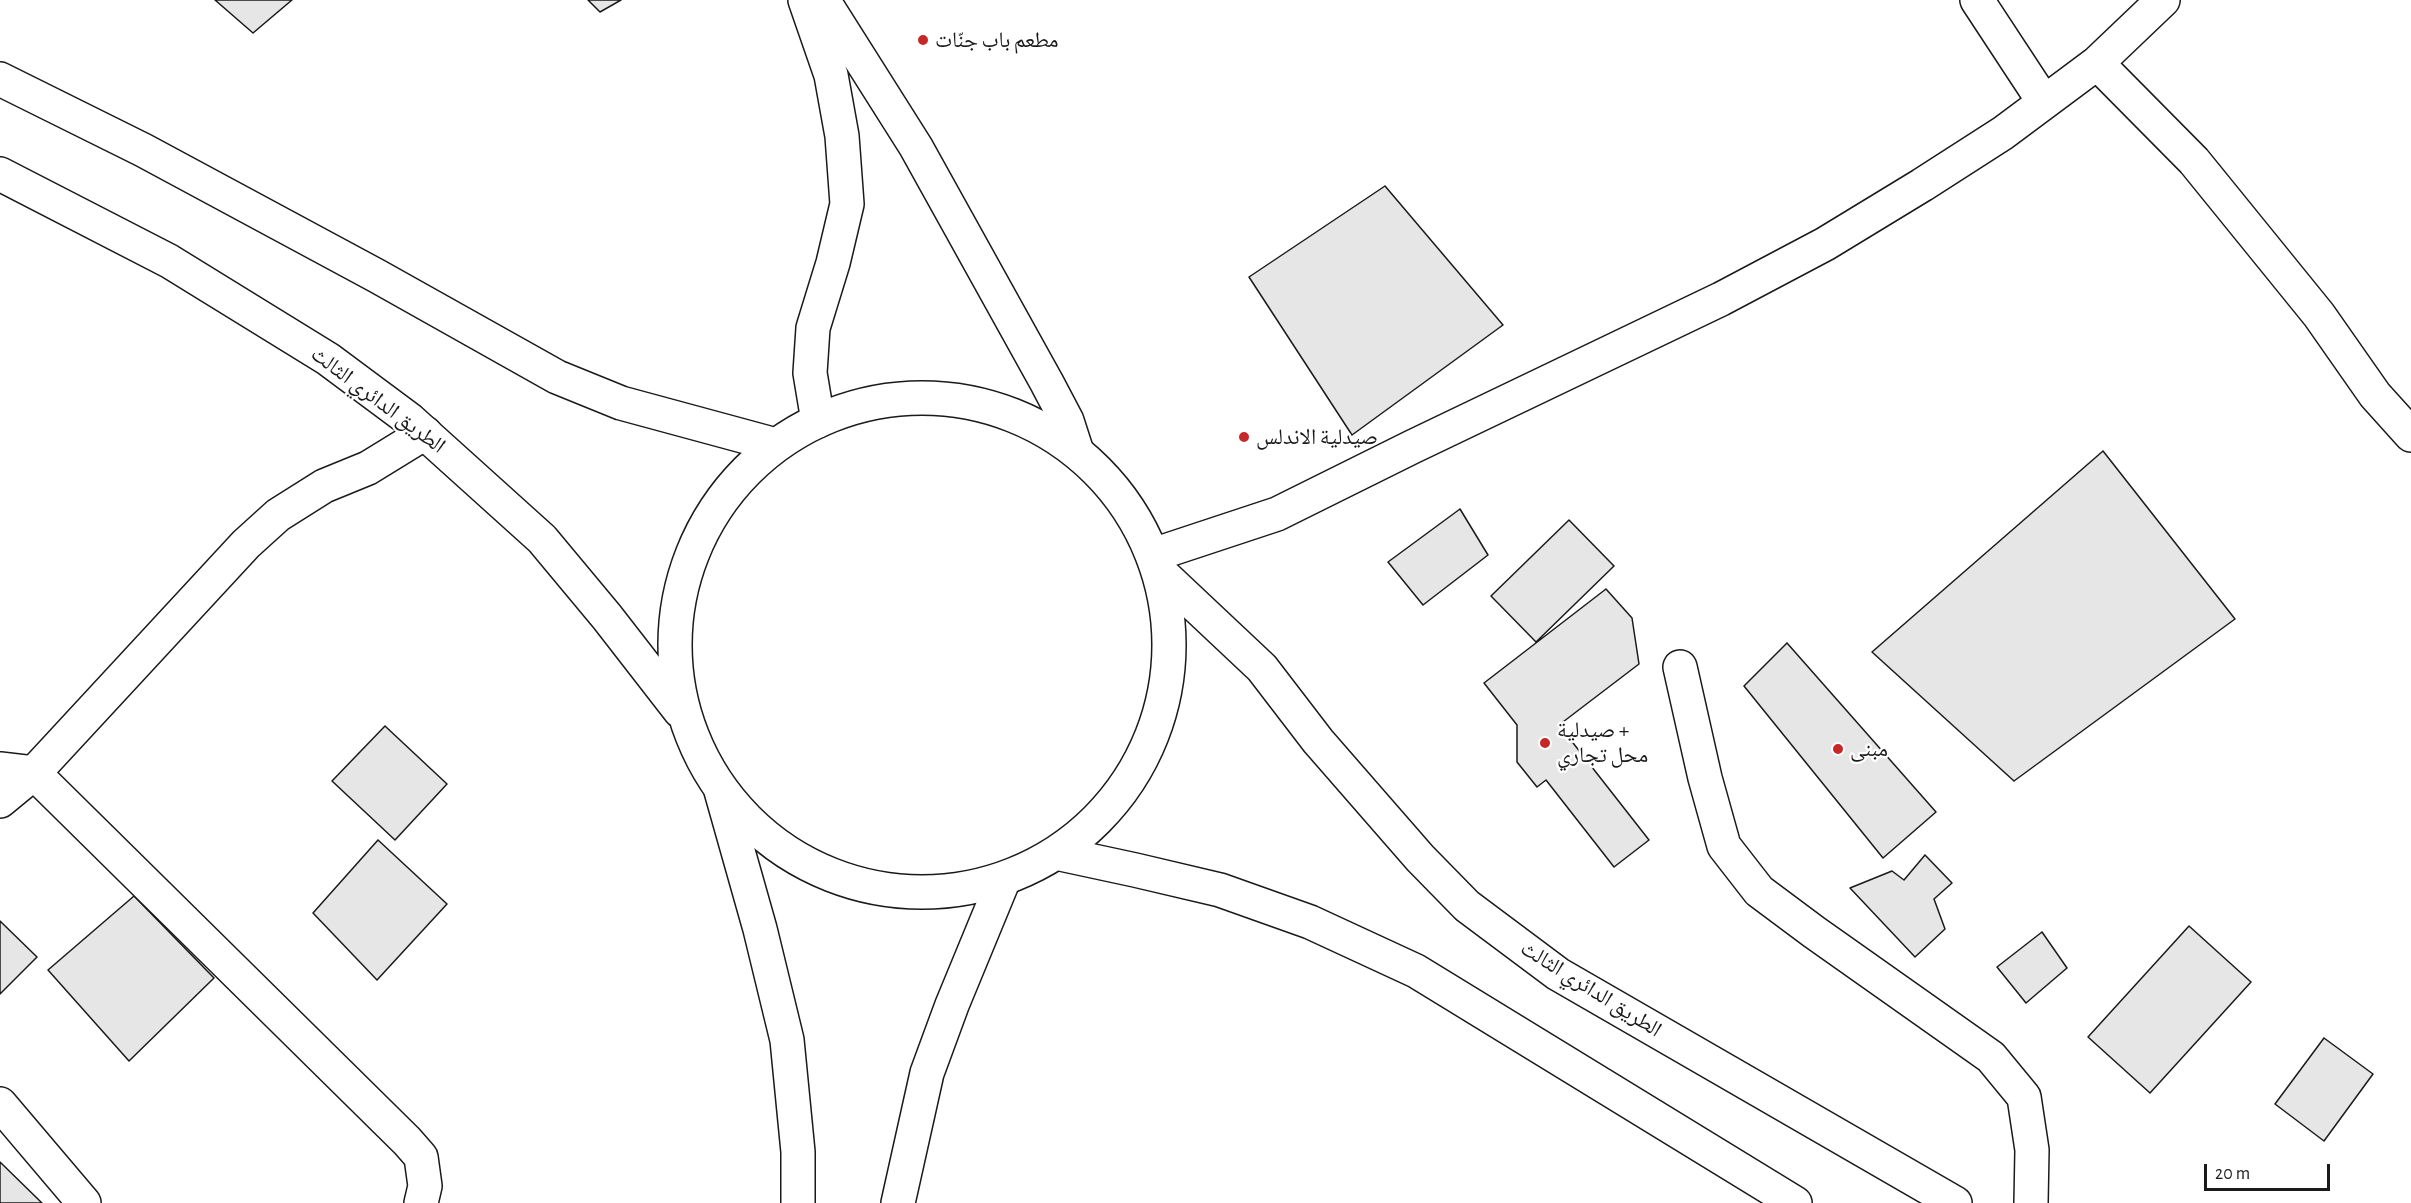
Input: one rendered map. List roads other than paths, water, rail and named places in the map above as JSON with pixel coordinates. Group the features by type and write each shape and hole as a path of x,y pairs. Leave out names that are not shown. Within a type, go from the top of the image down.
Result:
{"street":[{"path":"805,0 831,75 842,136 848,204 813,328 810,373 818,421"},
{"path":"823,0 916,147 1047,383 1067,421 1077,452"},
{"path":"1977,0 2044,102"},
{"path":"1156,563 1277,514 1721,299 1826,244 2003,133 2097,63 2163,0"},
{"path":"2097,63 2194,161 2319,315 2375,395 2410,430"},
{"path":"0,79 143,150 316,243 556,377 621,403 776,445"},
{"name":"الطريق الدائري الثالث","path":"0,174 169,261 328,359 425,433 542,539 607,616 683,715"},
{"path":"721,792 765,837 792,854 819,870 879,889 942,892 1004,879 1056,854 1091,826 1121,793 1145,754 1161,712 1169,668 1169,623 1156,563 1134,516 1108,481 1077,452 1030,423 979,405 924,398 870,403 818,421 776,445 731,486 698,537 678,595 673,655 683,715 699,754 721,792 760,929 787,1040 798,1152 798,1203"},
{"path":"0,801 34,773 246,544 278,515 324,486 368,468 425,433"},
{"name":"الطريق الدائري الثالث","path":"1156,563 1262,668 1318,741 1420,858 1467,906 1558,974 1955,1203"},
{"path":"1680,668 1705,778 1724,846 1759,891 1991,1057 2024,1097 2032,1150 2031,1203"},
{"path":"0,770 34,773 414,1149 421,1157 425,1186 421,1203"},
{"path":"1056,854 1220,890 1310,922 1416,971 1795,1203"},
{"path":"898,1203 927,1073 952,1005 1004,879"},
{"path":"0,1104 84,1203"}],"place":[{"name":"مطعم باب جنّات","path":"923,40"},
{"name":"صيدلية الاندلس","path":"1244,437"},
{"name":"صيدلية + محل تجاري","path":"1545,743"},
{"name":"مبنى","path":"1838,749"}]}
